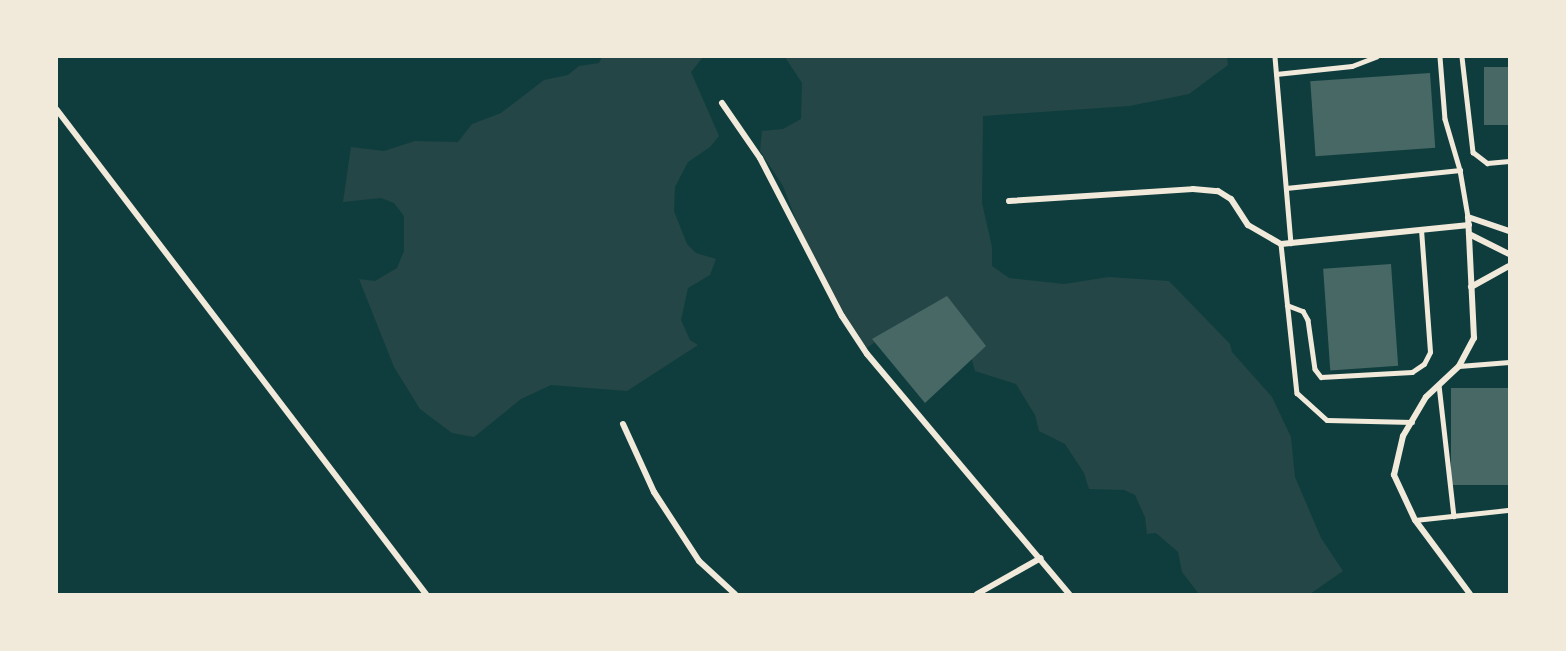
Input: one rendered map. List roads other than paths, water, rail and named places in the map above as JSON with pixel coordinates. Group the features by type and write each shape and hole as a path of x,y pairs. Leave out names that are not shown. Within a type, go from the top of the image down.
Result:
{"street":[{"path":"722,103 760,158 842,316 867,354 1069,594"},
{"path":"57,110 426,594"},
{"path":"1009,201 1193,189 1218,191 1231,199 1248,225 1281,244 1469,225"},
{"path":"1470,594 1415,520 1394,475 1403,436 1426,397 1460,366 1474,338 1468,217 1509,231"},
{"path":"1469,234 1509,254"},
{"path":"1471,288 1509,266"},
{"path":"623,424 638,463 699,561 735,594"},
{"path":"977,594 1041,558"}],"lane":[{"path":"1275,57 1291,243"},
{"path":"1276,74 1352,66 1376,57"},
{"path":"1440,57 1445,119 1460,170 1468,217"},
{"path":"1462,57 1473,152 1487,163 1509,161"},
{"path":"1286,189 1460,170"},
{"path":"1287,305 1303,311 1308,320 1315,369 1321,377 1412,372 1424,364 1430,352 1421,230"},
{"path":"1281,244 1297,393 1328,420 1412,422"},
{"path":"1460,366 1509,362"},
{"path":"1439,384 1454,516"},
{"path":"1415,520 1509,510"}]}
